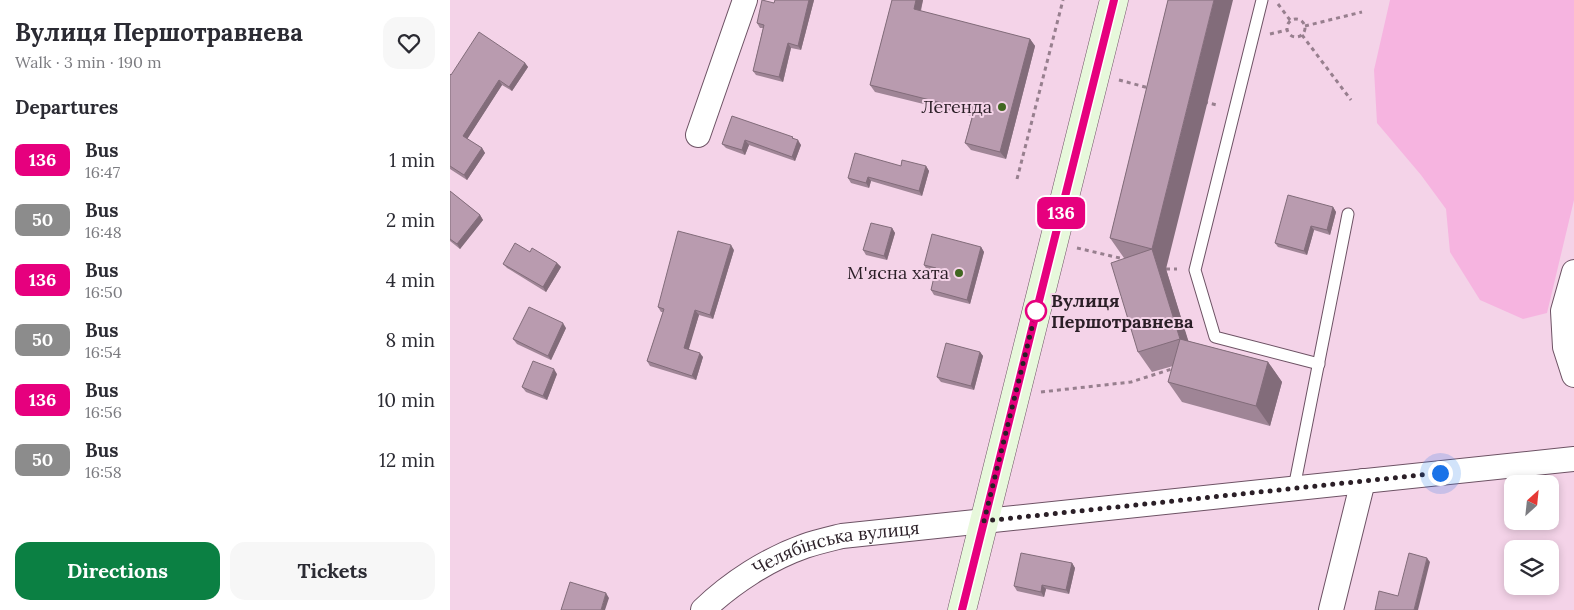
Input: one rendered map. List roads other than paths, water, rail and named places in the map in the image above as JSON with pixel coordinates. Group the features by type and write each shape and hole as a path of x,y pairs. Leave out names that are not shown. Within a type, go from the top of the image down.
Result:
{"street":[{"path":"698,135 745,0"},
{"path":"962,610 1114,0"},
{"path":"1574,272 1564,311 1565,346 1574,375"},
{"name":"Челябінська вулиця","path":"703,610 737,583 770,562 805,546 842,536 1574,459"},
{"path":"1331,610 1364,481"}],"lane":[{"path":"1262,0 1195,270 1215,337 1319,364"},
{"path":"1294,488 1348,214"}],"place":[{"name":"Легенда","path":"1002,107"},
{"name":"М'ясна хата","path":"959,273"},
{"name":"Вулиця Першотравнева","path":"1036,311"}]}
